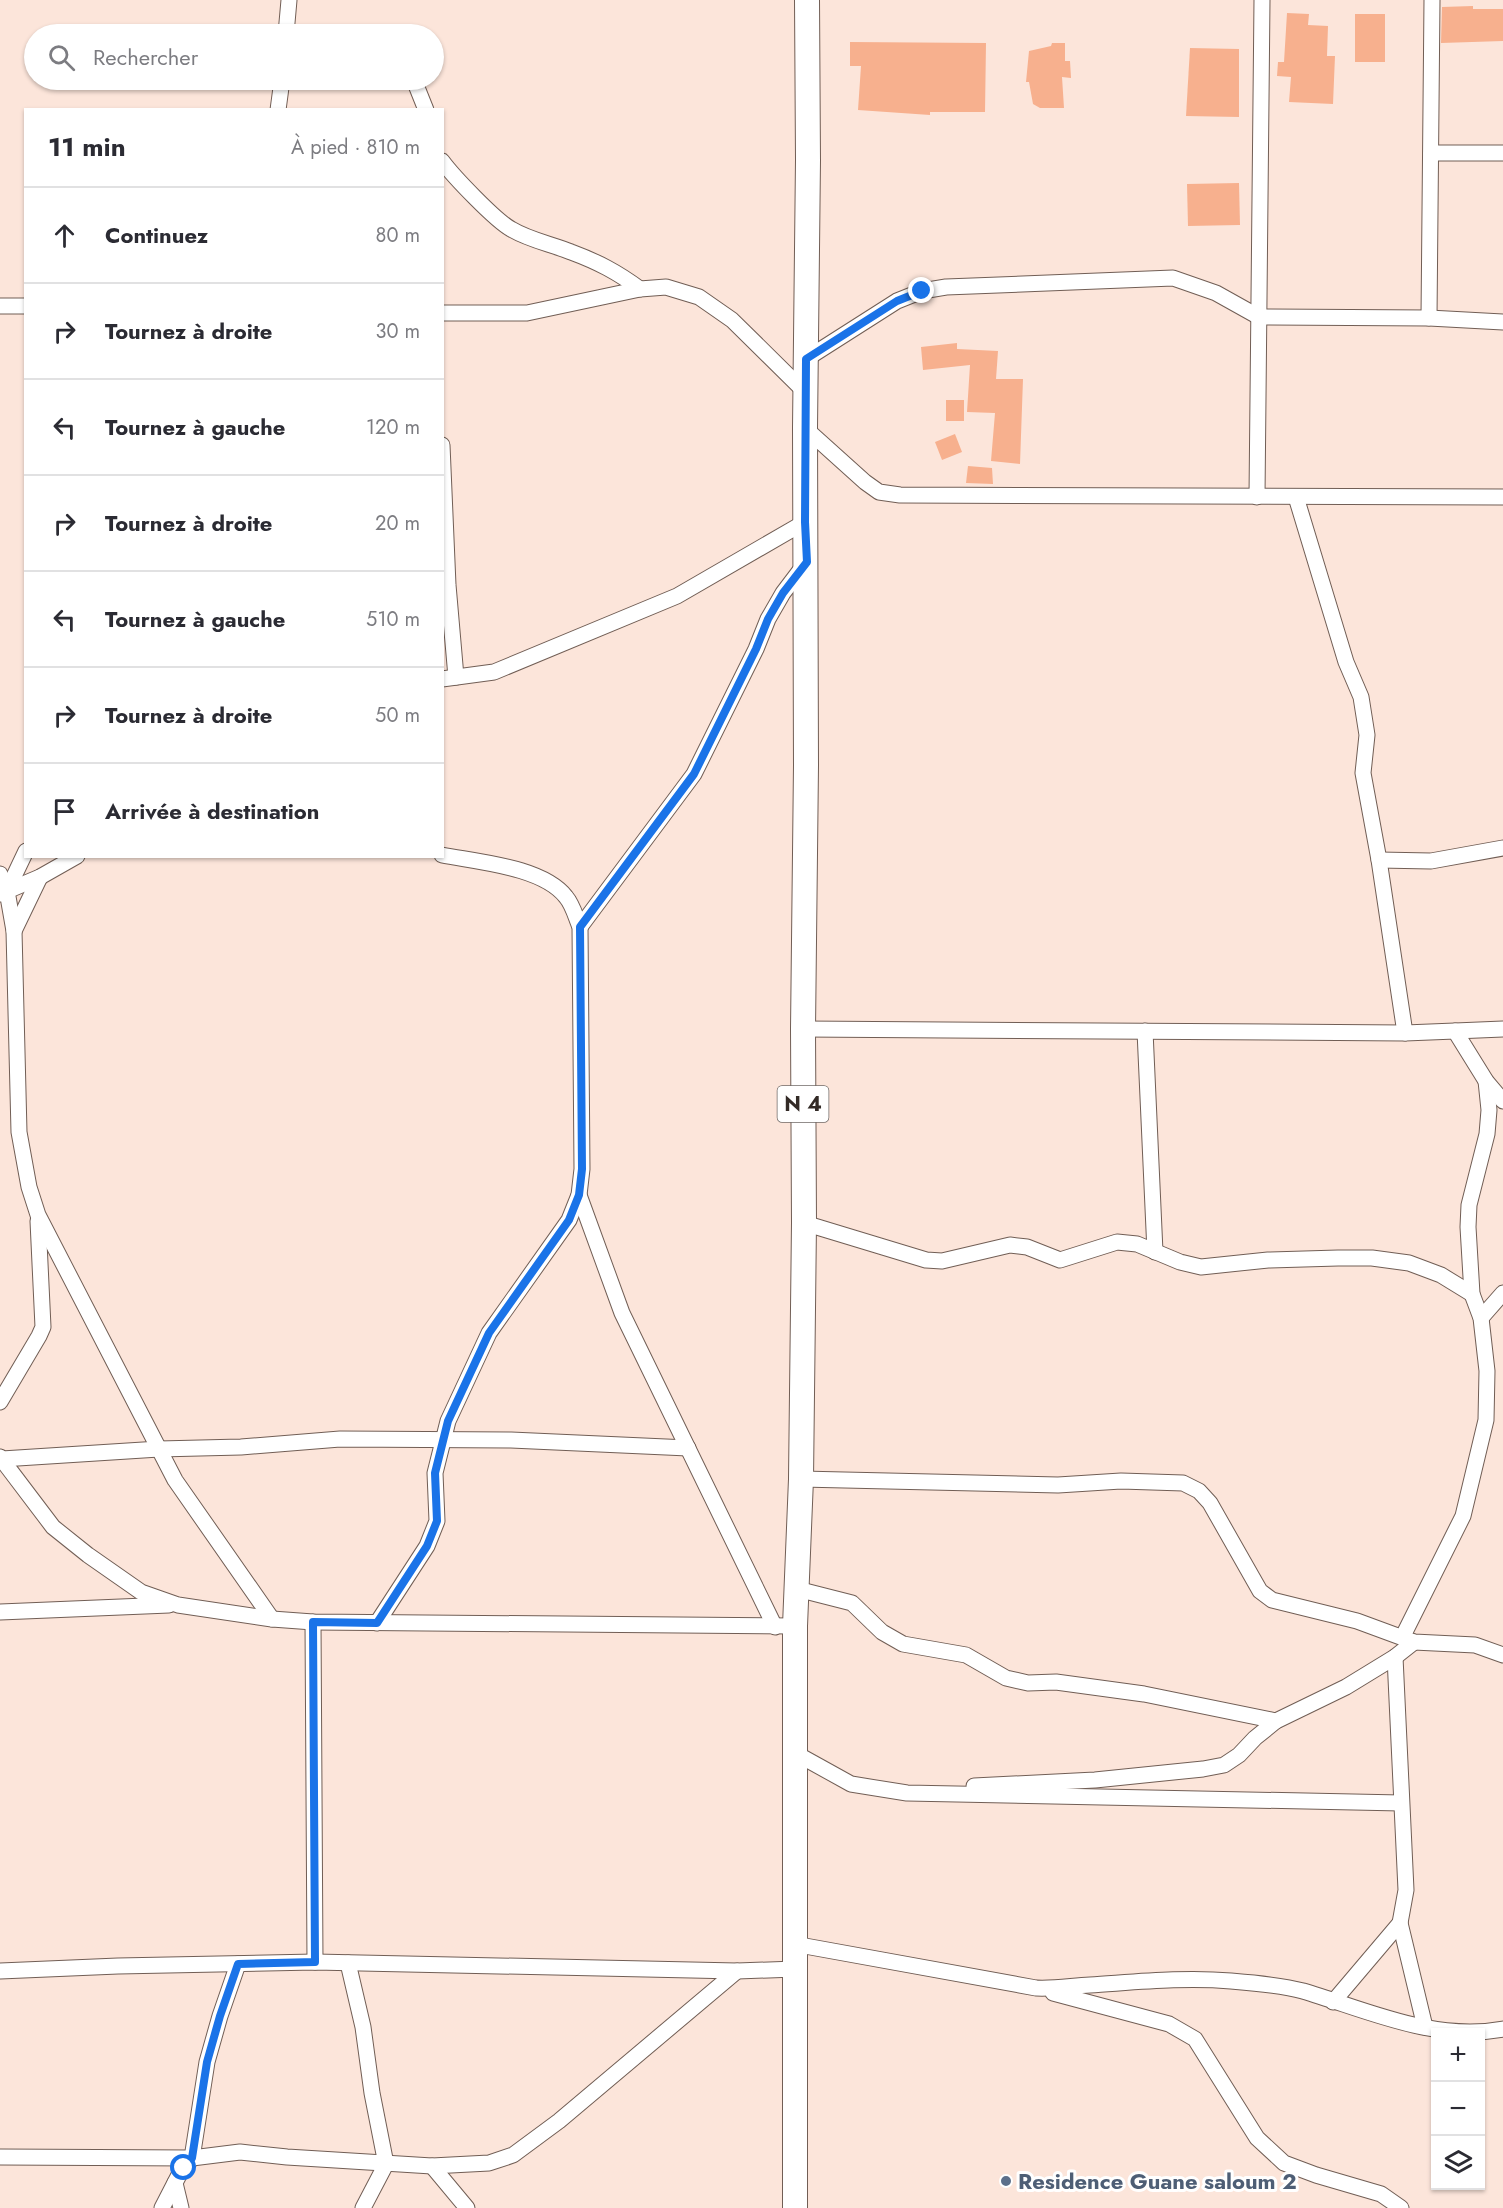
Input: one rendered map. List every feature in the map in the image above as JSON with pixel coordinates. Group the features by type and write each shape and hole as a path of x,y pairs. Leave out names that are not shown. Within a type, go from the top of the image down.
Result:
{"main road":[{"name":"N 4","path":"795,2208 795,1753 785,1627 797,1589 801,1479 807,562 805,392 808,160 807,0"}],"street":[{"path":"287,24 289,0"},
{"path":"1257,497 1262,0"},
{"path":"1429,318 1432,0"},
{"path":"278,108 281,90"},
{"path":"419,90 426,108"},
{"path":"1431,153 1503,153"},
{"path":"444,163 509,228 615,270 640,289"},
{"path":"806,359 897,301 922,291 946,287 1173,278 1216,293 1259,317 1429,318 1503,322"},
{"path":"444,313 527,313 640,289 666,286 699,297 732,320 805,392"},
{"path":"0,306 24,306"},
{"path":"805,428 879,492 900,495 1503,497"},
{"path":"444,492 449,678 494,672 677,596 805,522"},
{"path":"1296,497 1346,662 1361,698 1367,735 1363,773 1379,860 1405,1033"},
{"path":"580,927 694,774 756,649 768,619 783,593 807,562"},
{"path":"1379,860 1431,861 1503,848"},
{"path":"3,893 24,855"},
{"path":"377,1623 427,1546 437,1521 435,1473 448,1421 489,1333 569,1220 579,1195 582,1169 580,927 566,897 542,878 500,866 444,855"},
{"path":"3,893 40,877 73,858"},
{"path":"0,874 14,931 19,1132 29,1187 38,1215 159,1449 186,1496 272,1619"},
{"path":"14,931 40,877"},
{"path":"803,1029 1405,1033 1503,1029"},
{"path":"1145,1031 1155,1252"},
{"path":"1455,1031 1486,1082 1503,1101"},
{"path":"924,1793 954,1787 1095,1780 1224,1765 1239,1755 1276,1721 1346,1687 1395,1656 1408,1639 1463,1516 1486,1420 1487,1371 1481,1318 1472,1294 1468,1216 1487,1134 1489,1110 1486,1082"},
{"path":"0,1612 178,1605 272,1619 313,1622 785,1627 688,1448 622,1313 579,1195"},
{"path":"0,1402 43,1327 38,1215"},
{"path":"804,1223 926,1260 942,1261 1010,1245 1027,1247 1060,1260 1117,1242 1137,1244 1180,1262 1201,1267 1268,1260 1372,1258 1409,1263 1441,1275 1472,1294"},
{"path":"1481,1318 1503,1293"},
{"path":"1,1458 241,1446 340,1438 511,1440 688,1448"},
{"path":"1,1458 53,1527 87,1555 141,1592 178,1605"},
{"path":"801,1479 1058,1485 1121,1481 1183,1483 1199,1491 1210,1503 1260,1591 1272,1600 1358,1621 1408,1639 1475,1645 1503,1655"},
{"path":"797,1589 852,1603 882,1632 903,1644 966,1655 1006,1678 1028,1683 1056,1682 1144,1694 1276,1721"},
{"path":"313,1622 315,1962"},
{"path":"1395,1656 1406,1890 1400,1923 1425,2027"},
{"path":"795,1753 851,1784 886,1790 924,1793 1401,1803"},
{"path":"1333,2002 1400,1923"},
{"path":"794,1944 1035,1988 1169,2024 1195,2039 1257,2138 1284,2163 1382,2194 1401,2208"},
{"path":"4,1973 315,1962 737,1971 795,1969"},
{"path":"348,1963 363,2027 372,2093 386,2164 363,2208"},
{"path":"162,2208 192,2158 207,2062 238,1964"},
{"path":"0,2157 192,2158 240,2152 386,2164 432,2166 489,2163 513,2155 560,2121 737,1971"},
{"path":"1035,1988 1054,1989 1170,1980 1229,1981 1301,1991 1366,2013 1425,2027 1442,2030 1500,2032"},
{"path":"432,2166 467,2208"},
{"path":"175,2184 181,2208"}],"building":[{"path":"1473,6 1473,9 1503,9 1503,41 1441,43 1442,7"},
{"path":"1287,13 1309,14 1308,25 1328,26 1327,56 1335,56 1333,104 1289,102 1291,77 1277,76 1278,62 1284,62"},
{"path":"1355,14 1385,14 1385,62 1355,62"},
{"path":"850,42 986,43 985,112 930,112 930,115 858,110 861,66 850,66"},
{"path":"1052,43 1065,43 1065,61 1070,61 1071,78 1062,77 1064,108 1040,108 1033,104 1029,82 1026,82 1029,51 1051,46"},
{"path":"1190,48 1239,49 1239,117 1186,116"},
{"path":"1239,183 1240,225 1188,226 1187,184"},
{"path":"957,343 957,349 998,351 996,379 1023,379 1020,464 991,461 995,413 967,412 970,365 923,370 921,347"},
{"path":"946,400 964,400 964,421 946,421"},
{"path":"955,434 962,452 942,460 935,442"},
{"path":"968,466 992,468 993,484 966,483"}],"place":[{"name":"Residence Guane saloum 2","path":"1006,2181"}],"route":[{"path":"184,2168 192,2158 207,2062 238,1964 315,1962 313,1622 377,1623 427,1546 437,1521 435,1473 448,1421 489,1333 569,1220 579,1195 582,1169 580,927 694,774 756,649 768,619 783,593 807,562 805,522 806,359 897,301 922,291"}]}
